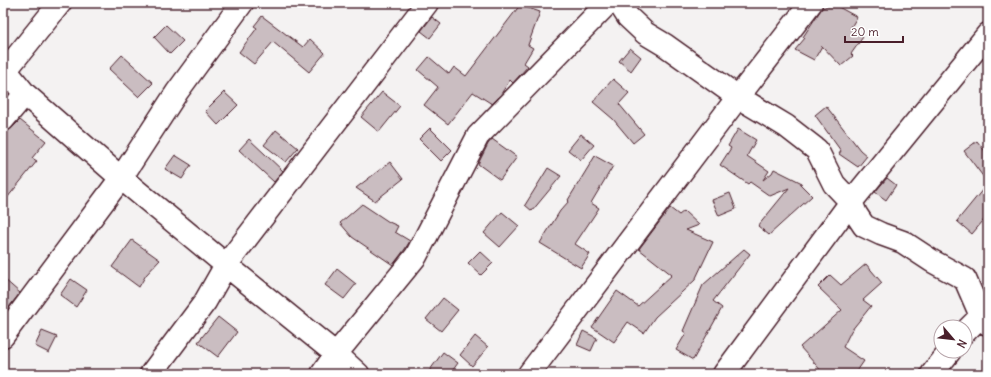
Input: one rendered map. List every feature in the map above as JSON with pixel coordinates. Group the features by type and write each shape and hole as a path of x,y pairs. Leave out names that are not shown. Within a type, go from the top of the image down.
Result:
{"street":[{"path":"60,3 4,69 25,94 121,178 336,354 358,374"},
{"path":"3,336 121,178 177,92 242,3"},
{"path":"151,374 205,302 226,265 427,3"},
{"path":"322,374 336,354 416,256 478,136 608,3"},
{"path":"619,3 628,17 645,33 665,45 738,97 786,126 817,150 834,184 851,202 856,214 864,226 903,242 932,261 965,279 986,315 973,326"},
{"path":"529,374 738,97 811,3"},
{"path":"724,374 851,202 988,34"},
{"path":"3,120 25,94"},
{"path":"932,374 944,359"}],"building":[{"path":"833,4 857,17 850,29 863,37 851,54 853,56 841,66 822,46 814,60 795,50 805,38 803,37 822,8"},
{"path":"520,5 540,12 528,45 533,48 524,63 528,66 513,83 510,80 499,97 492,104 473,92 448,124 424,105 438,87 418,70 429,57 449,74 454,67 466,76"},
{"path":"262,16 303,47 310,39 325,53 309,72 273,42 254,64 239,52 257,28 254,26"},
{"path":"432,17 441,24 430,38 421,31"},
{"path":"166,25 183,41 170,54 154,37"},
{"path":"630,48 641,57 631,71 619,61"},
{"path":"122,55 153,83 139,97 109,69"},
{"path":"613,79 629,93 619,104 644,134 633,143 613,119 593,102"},
{"path":"224,92 238,105 218,125 205,111"},
{"path":"382,92 400,106 379,132 361,117"},
{"path":"826,106 860,150 867,156 858,167 839,154 841,151 815,115"},
{"path":"20,120 46,141 32,158 37,161 3,203 3,133 12,128"},
{"path":"430,128 452,150 441,161 419,139"},
{"path":"738,129 756,140 747,156 769,171 763,180 772,173 774,169 802,183 800,184 812,196 769,235 758,226 789,188 770,196 750,182 748,184 720,165 731,148 728,146"},
{"path":"276,130 298,148 286,162 264,145"},
{"path":"581,134 594,145 581,160 568,150"},
{"path":"249,139 283,171 274,182 239,150"},
{"path":"492,139 517,157 500,180 478,164"},
{"path":"977,141 988,155 988,183 964,151"},
{"path":"175,155 191,165 182,179 165,169"},
{"path":"595,156 613,166 591,203 599,208 575,244 590,254 581,268 540,243 560,211 569,201 568,200"},
{"path":"390,162 403,179 375,201 356,188"},
{"path":"548,168 561,176 532,211 525,205"},
{"path":"887,178 896,185 886,200 875,192"},
{"path":"988,183 988,215 972,234 957,221"},
{"path":"730,193 736,209 719,216 712,200"},
{"path":"362,204 389,222 398,226 395,232 410,241 393,265 352,237 340,223"},
{"path":"670,208 679,215 684,211 699,225 686,230 713,242 695,280 655,317 644,333 628,322 614,342 592,327 617,291 638,306 672,275 639,249"},
{"path":"502,212 519,226 500,247 484,233"},
{"path":"132,240 160,260 146,275 139,287 112,267"},
{"path":"744,249 750,254 713,301 722,308 693,360 676,350 686,333 683,331 703,285"},
{"path":"480,251 493,263 481,275 468,263"},
{"path":"866,264 882,283 863,300 871,306 851,331 843,347 864,361 855,374 824,374 800,347 842,310 818,287 830,275 841,285"},
{"path":"337,269 356,284 344,299 325,285"},
{"path":"3,278 20,293 9,307 3,302"},
{"path":"71,279 87,290 76,307 60,295"},
{"path":"443,298 458,310 441,331 426,319"},
{"path":"218,317 237,332 218,357 198,342"},
{"path":"42,331 57,337 49,353 35,346"},
{"path":"583,331 597,338 591,351 577,345"},
{"path":"475,336 488,347 472,366 460,355"},
{"path":"443,352 458,363 450,374 427,374"}]}
